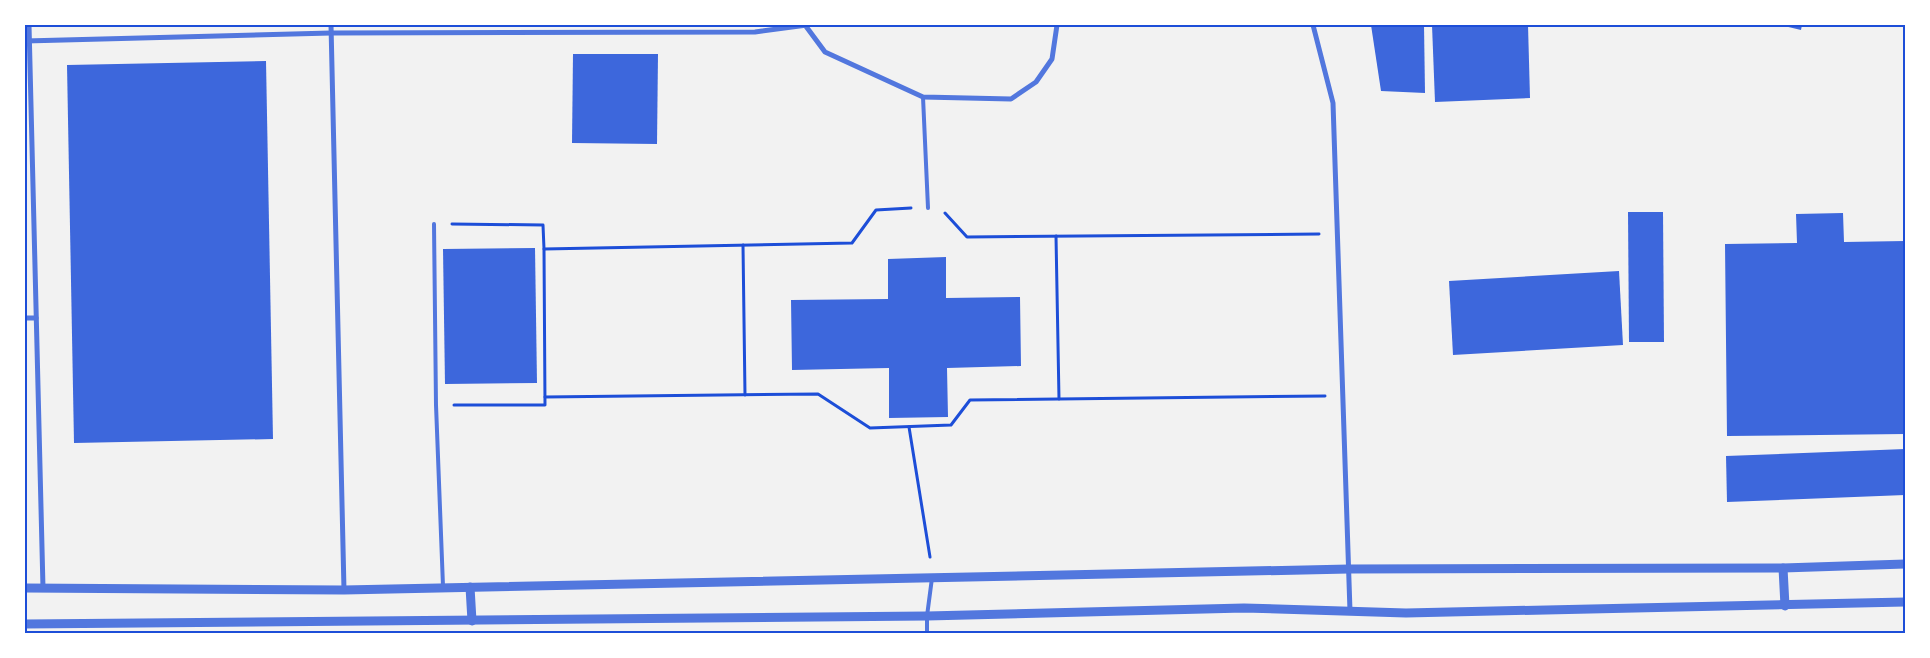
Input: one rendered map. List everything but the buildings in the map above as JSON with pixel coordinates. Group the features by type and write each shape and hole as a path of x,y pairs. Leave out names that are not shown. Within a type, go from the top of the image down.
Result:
{"street":[{"path":"29,25 27,41 43,588"},
{"path":"331,25 344,590"},
{"path":"27,41 331,33 755,32 806,26 825,52 923,98 1011,99 1036,82 1052,59 1057,25"},
{"path":"1313,25 1333,103 1350,611"},
{"path":"25,318 36,318"},
{"path":"25,588 344,590 1349,569 1783,568 1905,564"},
{"path":"1783,568 1784,606"},
{"path":"470,587 472,621"},
{"path":"25,624 927,616 1244,608 1406,613 1905,602"}],"lane":[{"path":"923,98 928,208"},
{"path":"434,224 436,405 443,588"},
{"path":"927,633 927,616 933,577"}],"path":[{"path":"544,249 852,243 876,210 940,207 967,237 1338,234"},
{"path":"434,224 543,224 544,249 545,405 436,405"},
{"path":"1056,236 1059,399"},
{"path":"743,245 745,395"},
{"path":"545,397 818,394 870,428 951,426 970,400 1343,396"},
{"path":"909,427 933,577"}]}
